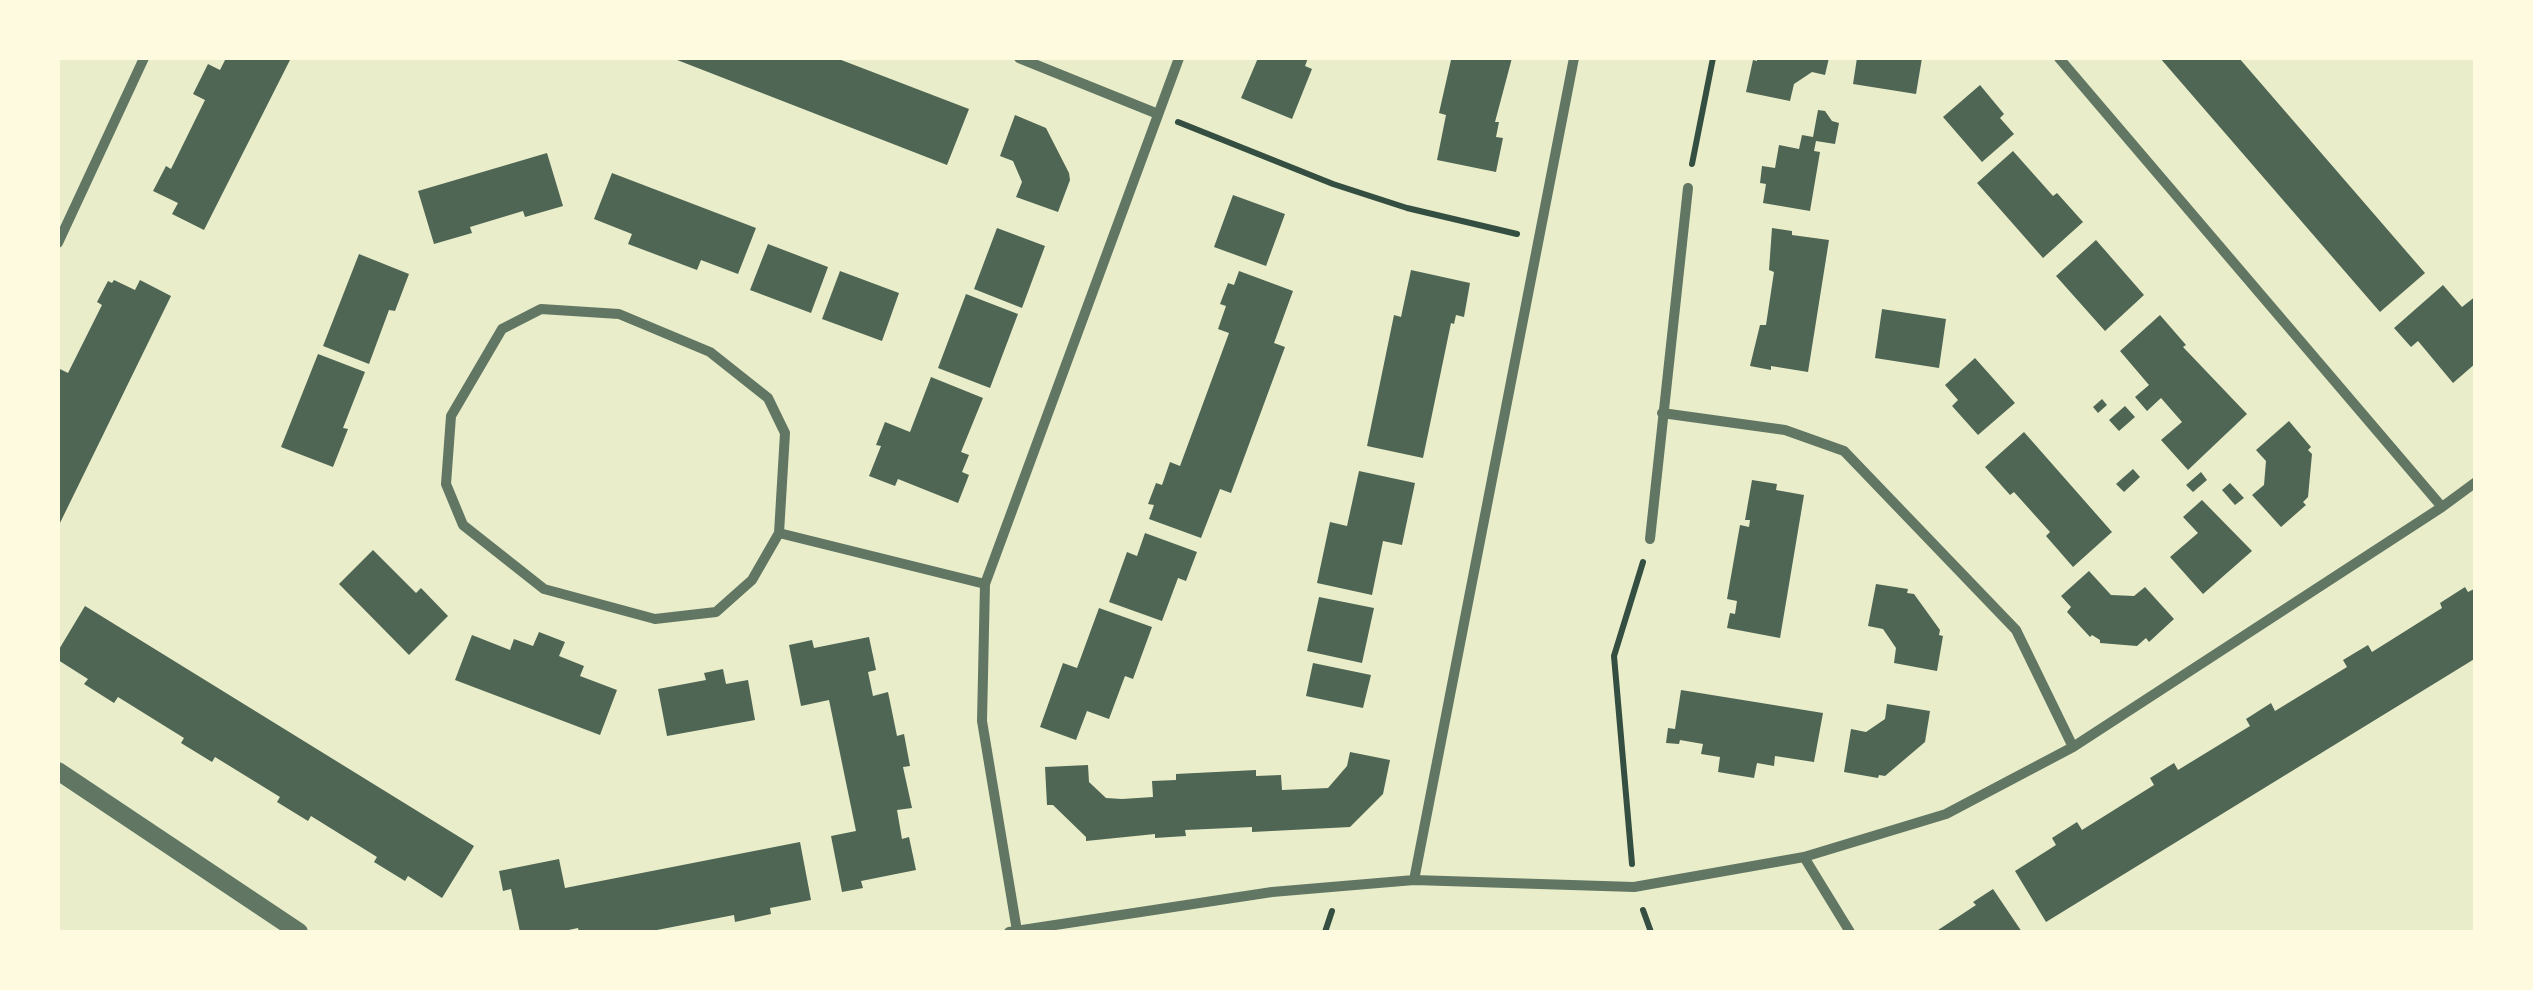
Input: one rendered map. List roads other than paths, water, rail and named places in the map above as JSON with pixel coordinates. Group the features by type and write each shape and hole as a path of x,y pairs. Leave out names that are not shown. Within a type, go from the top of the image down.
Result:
{"street":[{"path":"58,242 63,222 144,58"},
{"path":"1019,58 1158,114"},
{"path":"1179,58 985,584 982,721 1013,932 1272,892 1414,880 1634,887 1804,857 1946,814 2073,747 2476,482"},
{"path":"1414,880 1574,58"},
{"path":"2059,58 2442,507"},
{"path":"1650,538 1688,188"},
{"path":"541,309 619,314 710,352 768,398 785,433 779,532 752,580 716,612 655,619 544,589 462,525 446,484 451,416 502,330 541,309"},
{"path":"1662,412 1785,430 1844,451 2016,630 2073,747"},
{"path":"779,532 985,584"},
{"path":"58,771 299,932"},
{"path":"1804,857 1850,932"}]}
